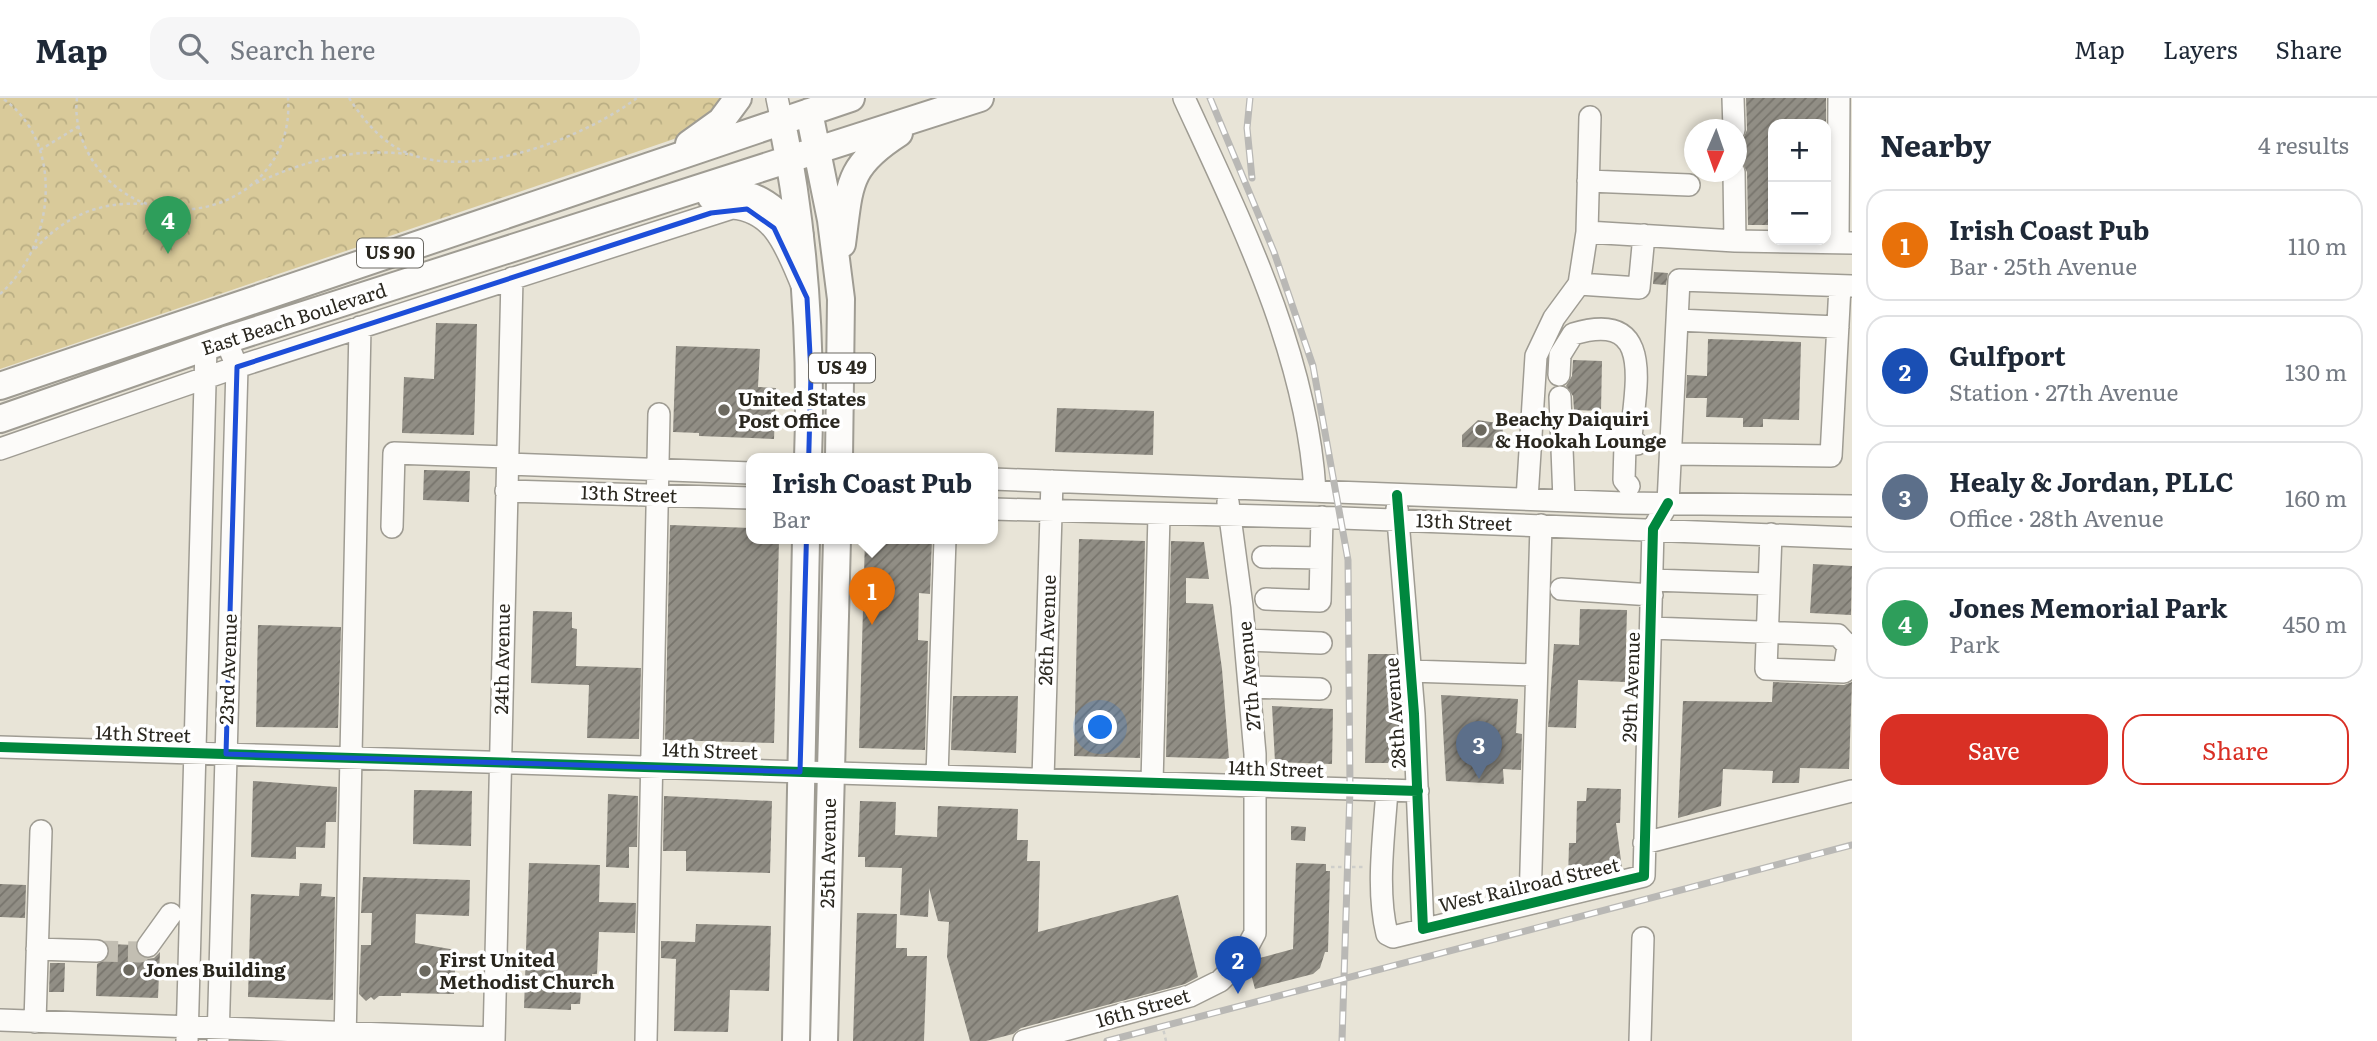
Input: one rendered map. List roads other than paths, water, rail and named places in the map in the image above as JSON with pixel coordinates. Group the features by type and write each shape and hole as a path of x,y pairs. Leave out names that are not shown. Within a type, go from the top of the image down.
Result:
{"main road":[{"path":"670,159 721,121 738,98"},
{"name":"US 90","path":"779,110 851,98"},
{"name":"US 90","path":"790,161 979,98"},
{"name":"US 49","path":"808,105 831,220 838,277 842,324 839,453"},
{"name":"East Beach Boulevard","path":"0,387 670,159 779,110"},
{"name":"US 49","path":"779,110 790,161 807,298 811,374 808,453"},
{"path":"838,277 849,195 855,171 879,146 927,116"},
{"name":"East Beach Boulevard","path":"0,419 380,290 790,161"},
{"path":"380,290 421,288 736,192 762,201 800,235"},
{"name":"25th Avenue","path":"796,1041 806,544"},
{"name":"25th Avenue","path":"824,1041 836,544"}],"street":[{"path":"1184,98 1256,261 1294,371 1312,444 1315,491"},
{"path":"1733,98 1734,119"},
{"path":"1587,232 1735,241 1845,243 1839,98"},
{"path":"1527,499 1536,356 1554,317 1579,284 1587,232 1590,117"},
{"path":"1588,181 1689,185"},
{"path":"1734,182 1735,241"},
{"path":"0,449 237,367 711,213 740,209 755,213 774,228 807,298"},
{"path":"1579,284 1639,288 1644,235"},
{"name":"24th Avenue","path":"494,1039 512,278"},
{"path":"1668,503 1679,280 1846,286 1838,327 1831,456 1672,454"},
{"path":"1677,320 1838,327"},
{"path":"345,1037 360,327"},
{"path":"1559,374 1560,355 1573,334 1595,328 1621,333 1632,346 1636,362 1632,438"},
{"name":"23rd Avenue","path":"188,1034 205,378 216,344 237,367 218,1035"},
{"path":"1560,397 1564,500"},
{"path":"646,1041 659,414"},
{"path":"1562,437 1632,438 1640,446 1638,480 1627,494"},
{"name":"13th Street","path":"392,527 394,453 658,470 746,472"},
{"name":"13th Street","path":"998,479 1564,500 1627,494 1668,503 1852,506"},
{"name":"26th Avenue","path":"1043,779 1052,481"},
{"name":"27th Avenue","path":"1220,981 1240,961 1255,933 1256,786 1251,687 1226,487"},
{"name":"13th Street","path":"506,491 746,498"},
{"name":"28th Avenue","path":"1397,495 1418,791 1423,929"},
{"name":"29th Avenue","path":"1644,876 1653,529 1668,503"},
{"name":"13th Street","path":"998,509 1322,517 1852,538"},
{"path":"1152,783 1159,515"},
{"path":"1266,599 1320,601 1322,517"},
{"path":"1530,903 1541,525"},
{"path":"1651,628 1767,632 1838,635 1850,645 1844,672 1766,669 1767,632 1769,584 1770,534"},
{"path":"937,776 945,544"},
{"path":"1263,557 1321,558"},
{"path":"1561,589 1769,584"},
{"path":"1246,640 1321,643"},
{"path":"1410,671 1536,675"},
{"path":"1251,687 1321,689"},
{"name":"14th Street","path":"0,747 1418,791"},
{"path":"1387,790 1373,868 1421,874"},
{"path":"1644,843 1852,791"},
{"path":"192,838 207,835 224,824"},
{"path":"35,1022 41,831"},
{"path":"192,838 223,857"},
{"name":"West Railroad Street","path":"1373,868 1387,934 1393,937 1644,876"},
{"path":"148,946 171,914"},
{"path":"1640,1041 1643,938"},
{"path":"37,949 97,951"},
{"name":"16th Street","path":"1024,1041 1190,996 1220,981"},
{"path":"0,1020 188,1034 494,1039"}],"tunnel":[{"path":"97,951 140,952 148,946"}],"railway":[{"path":"1210,98 1274,252 1313,366 1348,560 1350,789 1342,1041"},
{"path":"1250,98 1247,128 1252,178"},
{"path":"1107,1041 1852,845"}],"place":[{"name":"Jones Memorial Park","path":"168,254"},
{"name":"United States Post Office","path":"724,410"},
{"name":"Beachy Daiquiri & Hookah Lounge","path":"1481,430"},
{"name":"Irish Coast Pub","path":"872,625"},
{"name":"Healy & Jordan, PLLC","path":"1479,779"},
{"name":"Jones Building","path":"129,970"},
{"name":"First United Methodist Church","path":"425,971"},
{"name":"Gulfport","path":"1238,994"}]}
